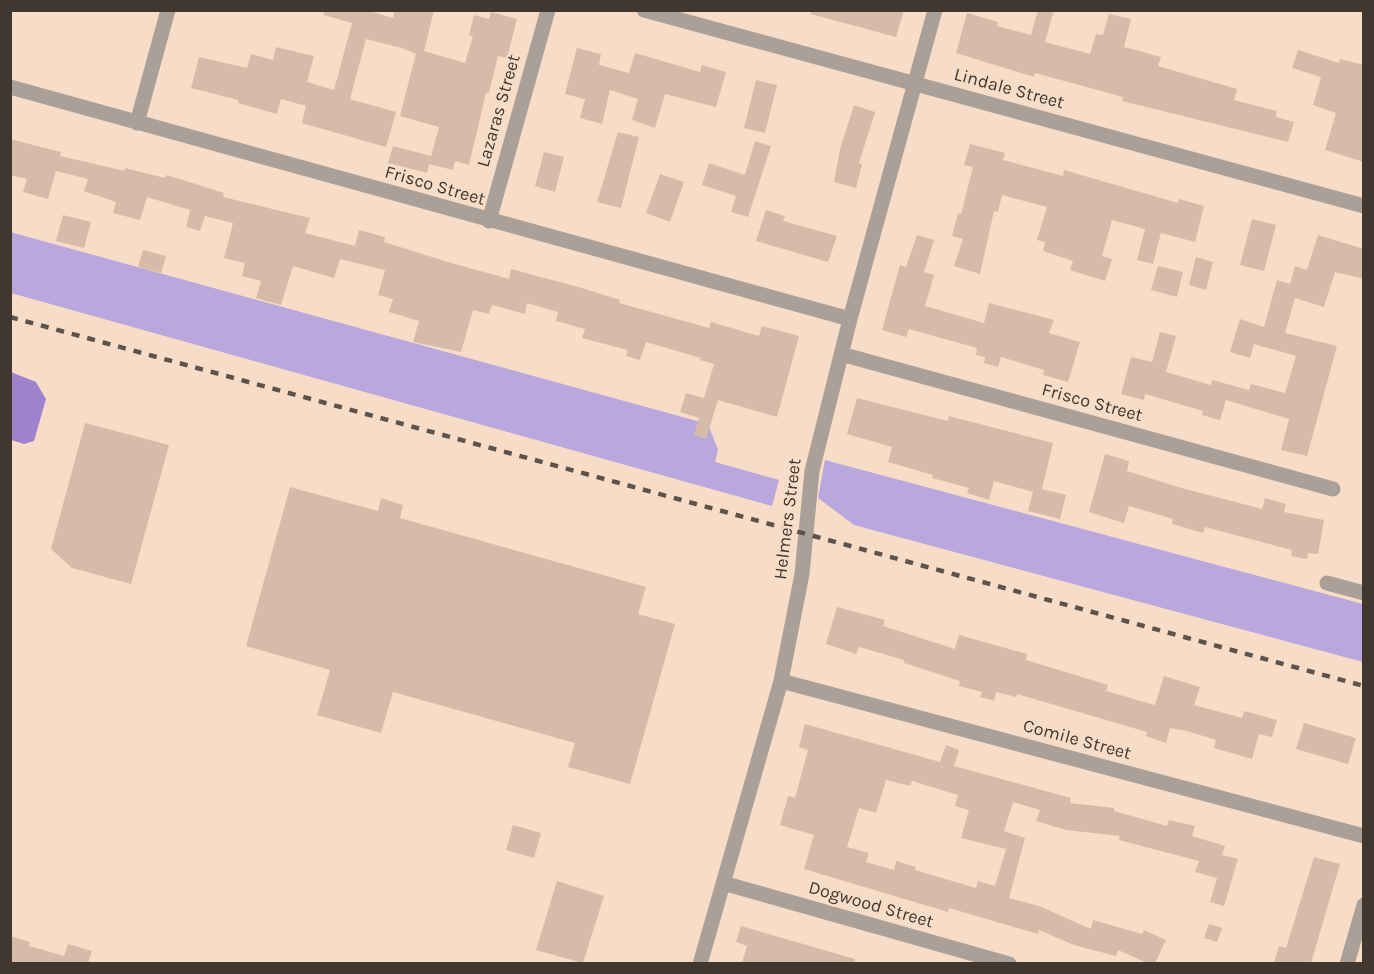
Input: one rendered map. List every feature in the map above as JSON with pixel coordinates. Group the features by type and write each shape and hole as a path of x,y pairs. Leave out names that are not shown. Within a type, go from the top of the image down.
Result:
{"street":[{"path":"137,123 168,10"},
{"name":"Lazaras Street","path":"489,221 548,10"},
{"name":"Lindale Street","path":"644,10 1364,206"},
{"name":"Helmers Street","path":"700,963 781,681 802,574 812,471 850,320 935,10"},
{"name":"Frisco Street","path":"10,87 850,320"},
{"name":"Frisco Street","path":"841,354 1333,489"},
{"path":"1327,583 1364,593"},
{"name":"Comile Street","path":"781,681 1364,836"},
{"name":"Dogwood Street","path":"723,883 1009,963"},
{"path":"1347,963 1364,905"}],"shaded area":[{"path":"10,232 708,424 718,450 715,462 779,480 772,506 11,293"},
{"path":"11,372 36,382 46,399 34,441 24,444 11,440"},
{"path":"825,460 1363,604 1363,662 854,525 818,498"}],"building":[{"path":"324,10 365,10 393,18 395,10 434,10 424,51 465,63 473,36 469,35 474,15 489,19 491,12 517,19 507,58 498,56 489,93 486,93 469,165 455,161 453,170 429,164 439,127 400,116 416,54 402,48 366,39 350,99 396,112 386,147 302,123 306,106 281,99 277,114 238,103 238,100 191,88 199,57 247,68 251,54 273,60 276,47 314,56 307,82 334,90 352,23 324,15"},
{"path":"811,10 904,10 896,37 811,14"},
{"path":"1038,10 1054,10 1045,42 1090,54 1096,34 1103,35 1109,14 1131,19 1124,47 1161,57 1158,66 1237,89 1234,100 1277,111 1276,117 1294,122 1288,142 1122,101 1123,97 1035,73 1034,77 956,53 967,13 998,22 997,26 1031,35"},
{"path":"577,48 601,54 599,65 629,73 635,53 700,72 702,65 726,72 716,107 665,94 655,128 632,120 638,99 610,90 602,124 580,118 585,99 565,94"},
{"path":"1298,50 1339,63 1340,59 1364,65 1364,162 1325,150 1336,113 1313,105 1321,77 1292,68"},
{"path":"756,80 777,85 765,133 744,128"},
{"path":"854,105 875,112 859,163 862,164 856,188 834,182 840,149"},
{"path":"618,132 639,137 621,208 597,202"},
{"path":"10,139 61,152 60,156 125,171 125,168 165,178 167,175 224,193 223,197 310,218 305,233 355,246 359,230 385,237 384,242 448,262 509,279 511,269 582,288 620,300 619,303 709,328 711,322 759,336 762,326 799,336 777,417 718,400 706,439 694,435 699,418 680,412 686,393 704,398 714,364 646,342 640,360 626,356 628,350 582,338 585,329 556,321 558,312 527,303 525,314 492,305 489,314 473,310 461,352 413,342 419,321 389,312 393,299 378,295 385,270 340,259 334,278 293,266 281,305 256,298 261,281 242,276 245,263 224,258 233,223 205,216 200,231 186,227 190,210 147,197 140,220 113,213 116,202 84,191 88,179 56,171 48,199 23,192 27,179 10,175"},
{"path":"755,141 771,146 748,217 731,212 736,196 702,185 709,163 745,175"},
{"path":"970,144 1005,153 1003,160 1063,176 1064,170 1178,203 1179,199 1204,206 1195,242 1161,233 1153,264 1137,260 1145,229 1112,220 1102,256 1112,259 1105,281 1070,270 1073,261 1043,251 1045,242 1037,240 1047,207 1002,195 998,212 994,211 980,274 954,266 963,239 952,236 958,213 961,214 973,167 964,165"},
{"path":"393,146 431,156 427,173 388,163"},
{"path":"544,152 564,157 555,192 535,186"},
{"path":"660,174 684,182 670,222 646,213"},
{"path":"766,210 785,216 783,221 837,236 828,262 756,241"},
{"path":"63,215 91,222 84,248 56,241"},
{"path":"1252,219 1276,225 1264,271 1240,265"},
{"path":"917,235 934,240 924,272 934,275 925,306 984,323 989,303 1054,320 1049,333 1080,342 1068,382 1043,375 1044,370 1001,357 998,367 984,363 985,357 976,355 977,348 909,329 906,337 882,330 900,265 906,267"},
{"path":"1318,235 1364,249 1364,279 1335,272 1324,307 1295,298 1285,333 1337,346 1307,456 1281,450 1289,419 1226,400 1220,420 1202,415 1203,411 1145,394 1144,400 1121,394 1131,357 1152,362 1160,332 1176,336 1166,372 1211,385 1212,380 1249,390 1251,384 1285,393 1296,356 1254,344 1250,358 1230,352 1240,319 1264,327 1277,280 1290,284 1295,266 1307,270"},
{"path":"143,250 166,256 161,273 138,267"},
{"path":"1196,257 1213,262 1206,290 1189,285"},
{"path":"1158,266 1183,272 1177,297 1151,290"},
{"path":"857,398 948,421 949,416 1053,443 1042,489 1066,495 1060,519 1028,511 1033,492 994,481 989,500 967,493 969,488 888,462 892,447 847,434"},
{"path":"85,423 169,445 131,584 72,568 51,549"},
{"path":"1105,454 1129,461 1127,471 1178,487 1262,509 1265,498 1286,504 1284,512 1324,520 1318,554 1308,553 1307,559 1291,556 1292,550 1205,527 1203,533 1172,524 1173,519 1129,506 1124,523 1089,512"},
{"path":"290,487 378,511 381,498 403,505 400,518 646,587 638,614 675,624 630,784 568,767 575,743 393,692 381,733 317,715 330,670 246,646"},
{"path":"837,607 885,620 883,626 955,649 959,635 1027,654 1026,660 1108,685 1106,691 1155,705 1164,676 1200,687 1194,705 1242,718 1244,711 1277,720 1272,737 1259,734 1252,759 1214,748 1216,740 1187,731 1170,728 1166,743 1146,736 1147,732 1017,694 1016,697 996,692 994,701 980,697 982,692 959,686 960,681 904,663 904,660 859,647 856,654 826,644"},
{"path":"1304,723 1356,738 1348,764 1296,749"},
{"path":"805,724 940,762 946,745 959,750 954,766 1071,798 1070,803 1114,808 1114,811 1167,826 1169,820 1195,826 1192,836 1225,846 1222,855 1238,859 1224,906 1210,902 1217,878 1195,872 1199,861 1119,840 1120,836 1066,830 1036,821 1040,810 1013,802 1004,831 1025,838 1009,898 1039,906 1091,929 1093,920 1142,934 1144,930 1166,940 1155,963 1147,963 1118,950 1116,956 1074,945 1039,930 1038,934 949,908 948,912 804,869 814,835 780,825 788,796 795,798 808,750 799,747","holes":["886,780 910,786 912,781 958,795 955,806 969,810 961,838 1006,849 995,886 978,881 976,888 915,870 916,867 896,861 894,870 866,862 869,853 847,847 859,808 876,813"]},
{"path":"513,825 541,833 534,858 506,850"},
{"path":"1314,857 1340,864 1311,963 1274,963 1279,946 1286,948"},
{"path":"557,881 604,896 583,963 536,950"},
{"path":"1209,924 1222,928 1217,942 1204,938"},
{"path":"741,926 855,959 854,963 742,963 747,946 736,942"},
{"path":"10,936 30,942 29,946 64,956 68,944 92,951 88,963 10,963"}],"railway":[{"path":"10,317 1364,686"}]}
